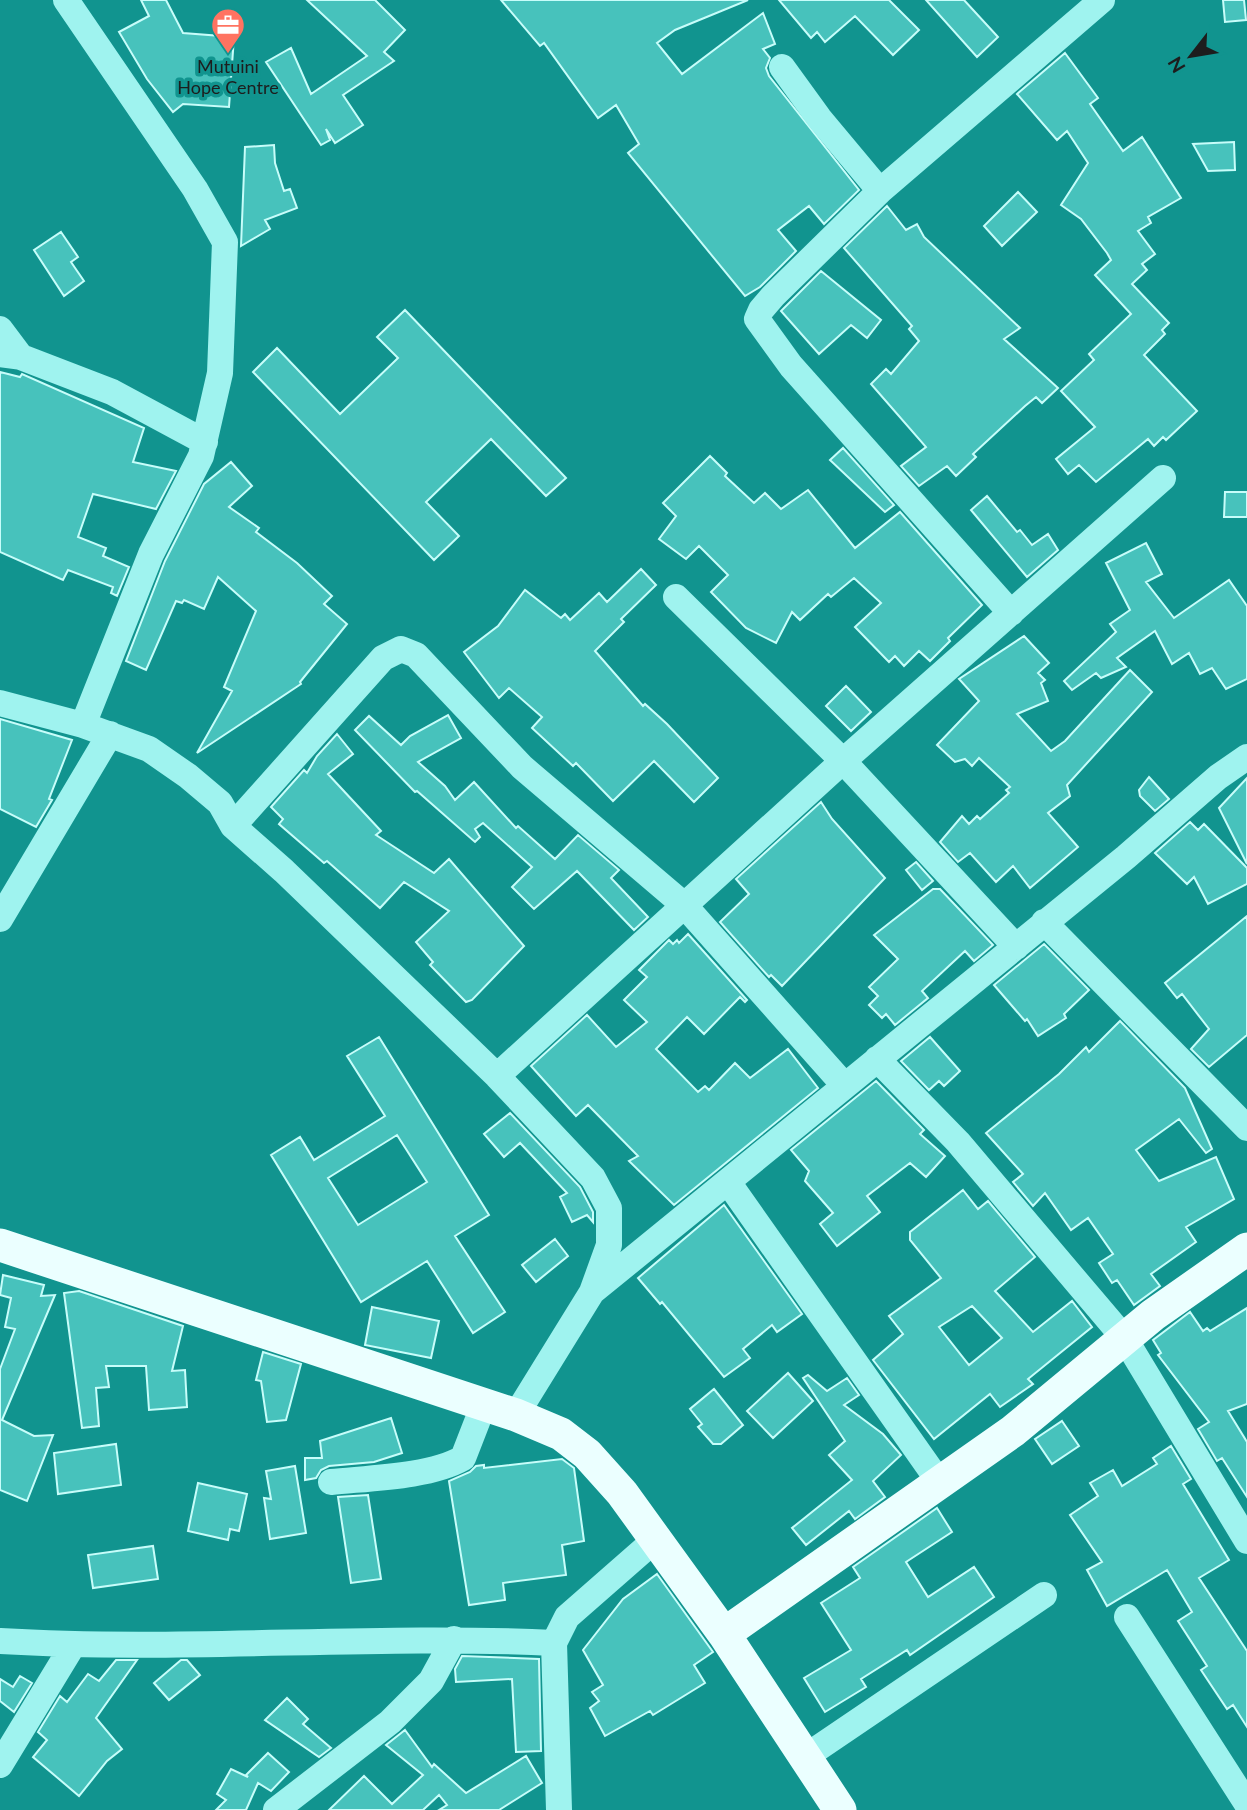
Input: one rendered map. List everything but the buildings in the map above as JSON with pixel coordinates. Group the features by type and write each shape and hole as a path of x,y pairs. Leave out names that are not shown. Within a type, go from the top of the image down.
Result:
{"main road":[{"path":"0,1245 484,1404 561,1434 587,1454 622,1493 724,1634 840,1810"},
{"path":"724,1634 1013,1431 1153,1315 1247,1249"}],"street":[{"path":"66,0 195,188 225,242 220,373 201,456 150,554 83,725"},
{"path":"1011,613 791,366 765,334 757,319 773,296 880,191 1102,0"},
{"path":"782,67 818,118 880,191"},
{"path":"0,329 10,355 113,392 205,442"},
{"path":"497,1076 843,761 1163,478"},
{"path":"676,597 843,761 1016,947"},
{"path":"233,826 383,659 401,649 416,655 522,767 684,905 844,1085"},
{"path":"0,703 83,725 149,748 188,776 220,803 233,826 294,880 497,1076 593,1178 609,1208 609,1245 592,1292 516,1415"},
{"path":"0,919 110,734"},
{"path":"592,1292 1016,947 1219,777 1247,757"},
{"path":"1044,922 1247,1128"},
{"path":"877,1059 958,1142 1125,1339 1247,1541"},
{"path":"728,1182 940,1483"},
{"path":"331,1482 420,1471 463,1458 484,1404"},
{"path":"559,1810 554,1643 567,1617 656,1539"},
{"path":"805,1757 1044,1595"},
{"path":"1127,1617 1247,1804"},
{"path":"0,1641 73,1646 454,1639 554,1643"},
{"path":"276,1810 390,1722 431,1681 454,1639"},
{"path":"0,1765 73,1646"}],"place":[{"name":"Mutuini Hope Centre","path":"228,55"}]}
